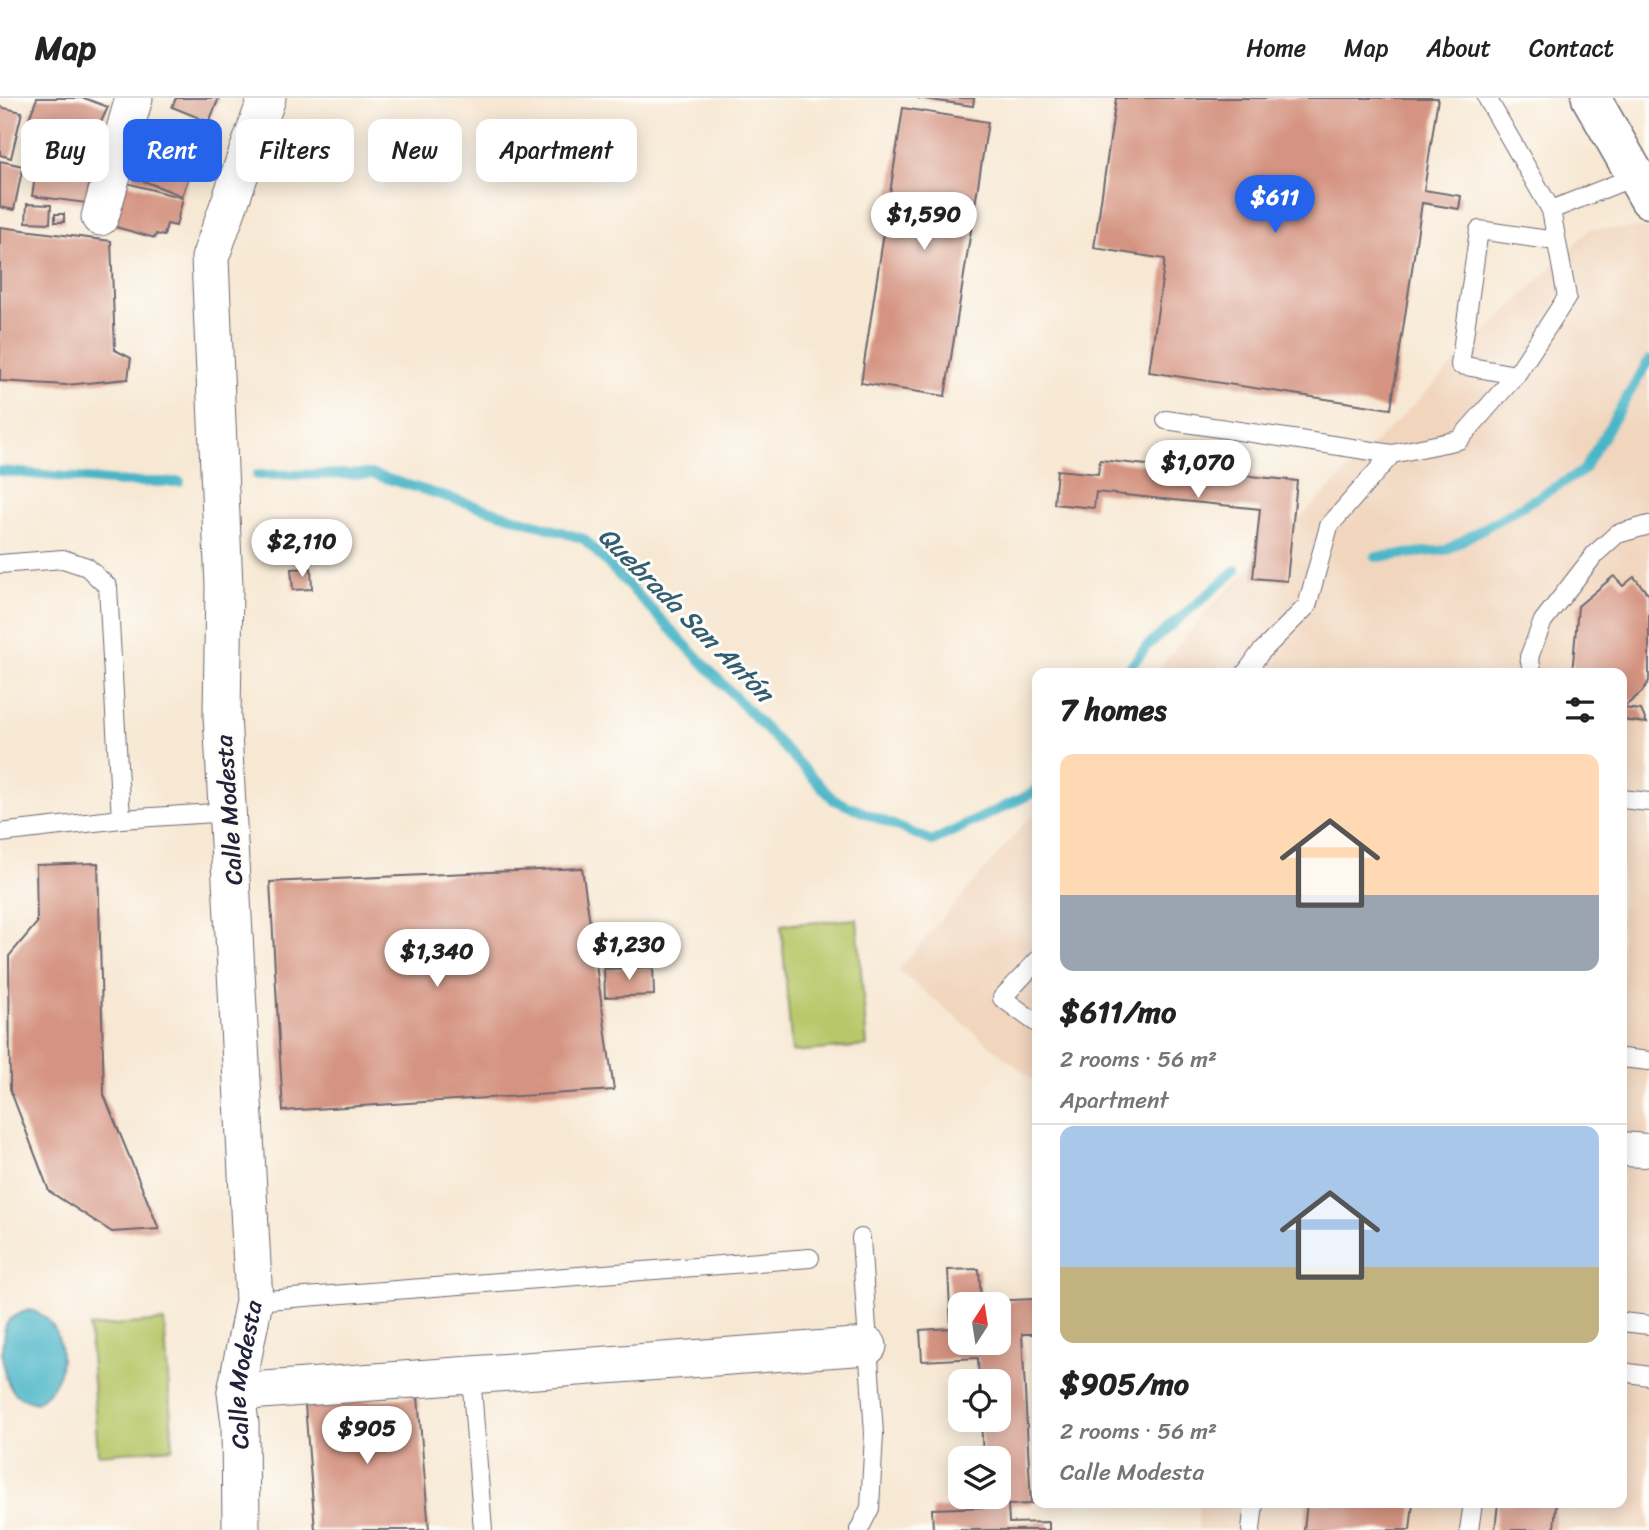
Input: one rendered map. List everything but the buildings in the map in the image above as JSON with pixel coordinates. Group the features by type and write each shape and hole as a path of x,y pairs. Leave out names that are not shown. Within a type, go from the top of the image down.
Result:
{"street":[{"path":"100,217 134,98"},
{"name":"Calle Modesta","path":"241,1530 236,1392 254,1301 230,812 222,715 224,586 209,258 267,98"},
{"path":"1591,98 1642,188"},
{"path":"236,1392 868,1346"}],"lane":[{"path":"1166,420 1392,454 1459,440 1516,376 1567,298 1551,210 1487,98"},
{"path":"1551,210 1642,188"},
{"path":"1516,376 1460,365 1479,230 1556,241"},
{"path":"1249,668 1260,653 1307,606 1329,526 1392,454"},
{"path":"1532,668 1529,657 1544,621 1595,554 1617,534 1649,525"},
{"path":"0,564 63,559 87,568 108,587 121,819"},
{"path":"1627,800 1649,802"},
{"path":"0,833 121,819 230,812"},
{"path":"1032,966 1002,998 1032,1020"},
{"path":"1627,1060 1649,1062"},
{"path":"1627,1141 1647,1143 1649,1146"},
{"path":"1627,1157 1645,1158 1649,1154"},
{"path":"859,1530 870,1508 874,1434 861,1238"},
{"path":"254,1301 810,1258"},
{"path":"1627,1323 1649,1325"},
{"path":"1627,1373 1649,1376"},
{"path":"471,1375 483,1530"},
{"path":"1251,1530 1253,1508"},
{"path":"1469,1530 1472,1508"}],"shaded area":[{"path":"1649,228 1649,1530 1198,1530 1198,1508 1627,1508 1627,668 1159,668 1217,600 1590,229"},
{"path":"1032,815 1032,1079 898,970"}],"green space":[{"path":"857,919 867,1046 792,1052 781,925"},
{"path":"164,1321 173,1448 98,1454 89,1327"}],"water":[{"path":"29,1310 48,1320 61,1350 59,1373 55,1383 36,1403 13,1391 3,1364 6,1325 13,1317"}],"waterway":[{"name":"Quebrada San Antón","path":"1375,557 1446,550 1583,471 1649,360"},
{"name":"Quebrada San Antón","path":"0,471 120,482 180,482"},
{"name":"Quebrada San Antón","path":"257,475 372,474 584,539 834,800 932,841 1032,793"},
{"name":"Quebrada San Antón","path":"1130,668 1146,647 1236,570"}]}
